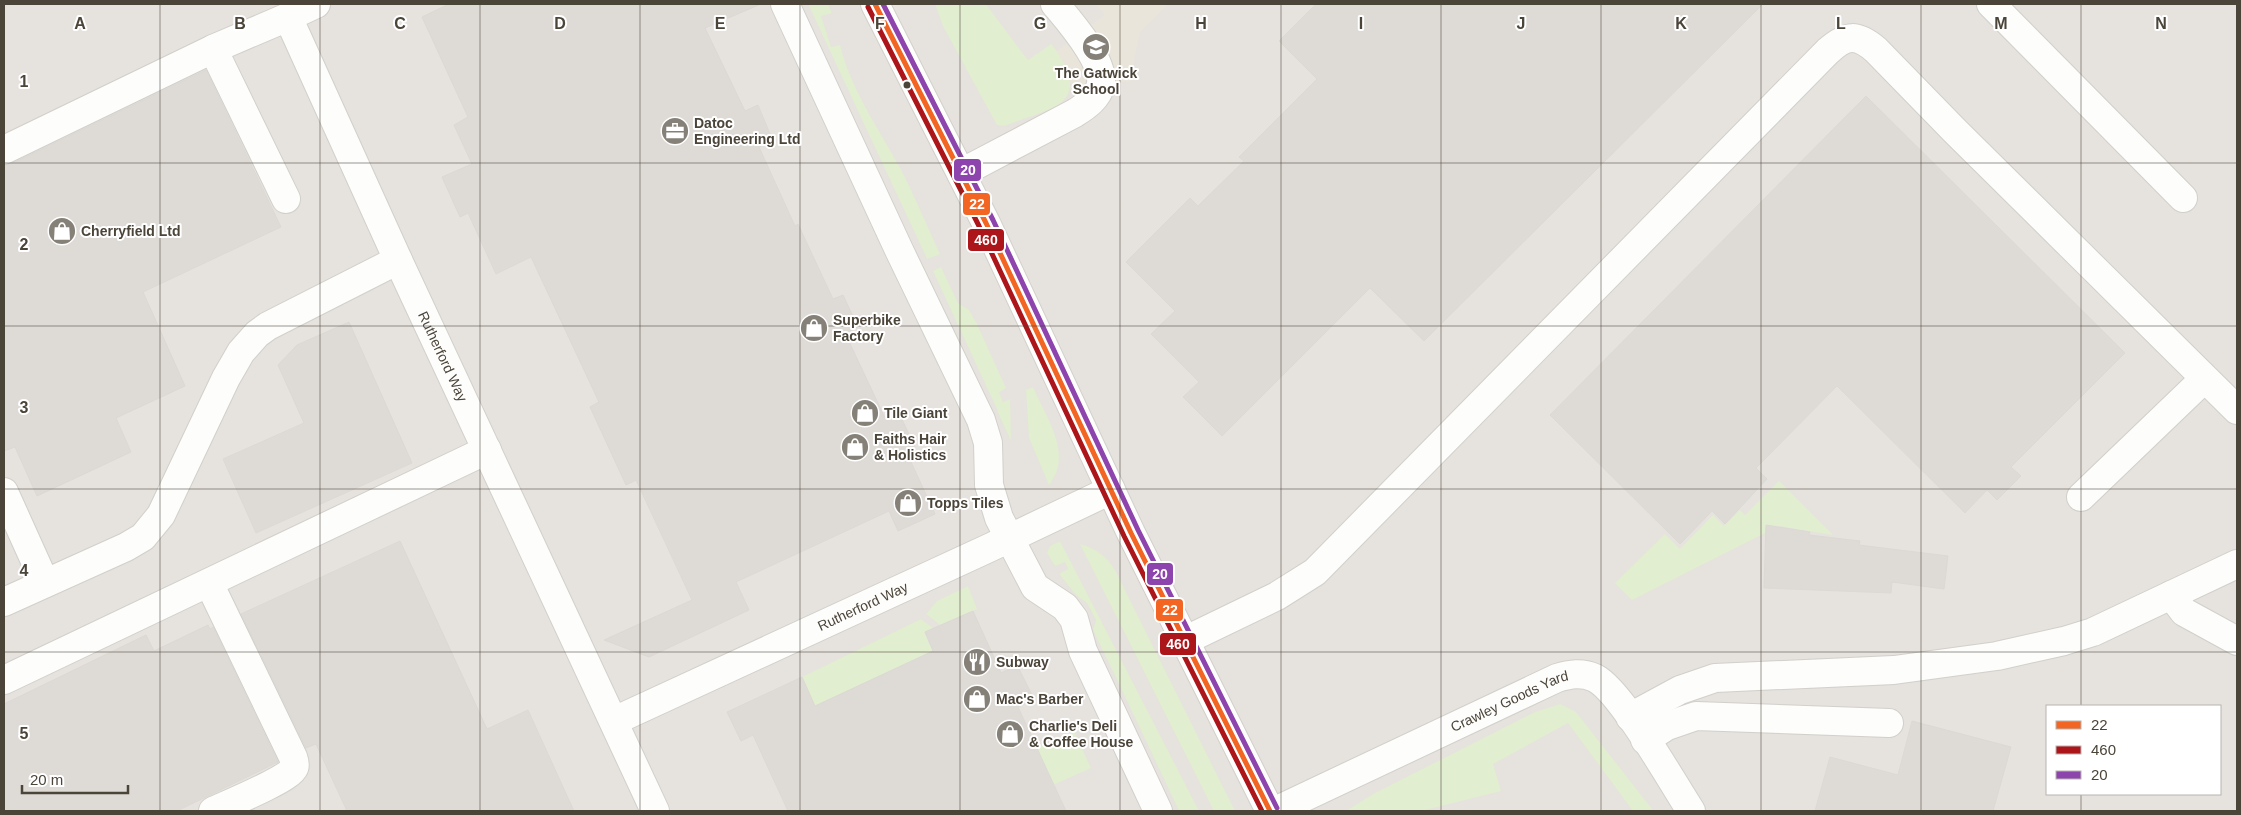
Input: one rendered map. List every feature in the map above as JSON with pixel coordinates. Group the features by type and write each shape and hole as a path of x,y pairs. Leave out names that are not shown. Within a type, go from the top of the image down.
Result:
{"street":[{"path":"4,150 213,49 316,4"},
{"path":"785,4 899,250 981,420 988,443 991,495 1010,538 1035,587 1064,607 1074,619 1083,651 1158,811"},
{"path":"875,4 961,173 1111,490 1270,811"},
{"path":"961,173 1075,113 1088,104 1098,91 1101,77 1092,55 1056,4"},
{"path":"1992,4 2183,198"},
{"name":"Rutherford Way","path":"288,17 398,260 655,811"},
{"path":"1186,640 1277,596 1315,572 1828,51 1843,40 1851,38 1866,41 1876,50 2237,410"},
{"path":"213,49 286,199"},
{"path":"4,602 126,547 143,537 155,523 234,362 257,334 284,318 398,260"},
{"path":"2081,497 2204,379"},
{"path":"4,680 487,450"},
{"name":"Rutherford Way","path":"614,721 1111,490"},
{"path":"4,492 45,583"},
{"path":"1630,717 1680,690 1715,678 1894,670 1997,656 2064,641 2093,632 2237,564"},
{"path":"208,583 293,757 295,766 293,771 280,779 213,811"},
{"path":"2171,595 2184,612 2237,641"},
{"name":"Crawley Goods Yard","path":"1275,811 1570,674 1585,675 1602,682 1630,717 1691,811"},
{"path":"1645,740 1667,726 1696,716 1889,723"}],"shaded area":[{"path":"4,4 2237,4 2237,811 4,811"},
{"path":"745,4 808,4 998,411 946,435"},
{"name":"The Gatwick School","path":"986,4 1168,4 1140,32 1130,81 1072,86 1066,68 1052,44"},
{"path":"986,4 1096,4 1105,15 1057,51 1051,44 1028,60"},
{"path":"1173,4 1280,4 1296,20 1274,41 1302,69 1213,154 1229,171 1200,199 1191,191 1151,231 1119,198 1098,219 1108,238 1127,256 1121,262 1169,313 1147,335 1193,383 1180,396 1221,438 1197,463 1178,468 1167,463 1152,445 1054,249 1042,220 1086,176 1072,161 1100,132 1114,146 1170,89 1187,105 1214,78 1195,61 1165,58 1152,46 1147,30"},
{"path":"1901,4 1937,40 1933,45 2181,296 2128,349 1866,92 1547,412 1491,355 1464,383 1428,346 1507,266 1524,283 1605,203 1586,184 1722,47 1741,65 1783,23 1765,5"},
{"path":"1382,304 1462,385 1318,526 1262,563 1210,461 1233,440 1239,446"},
{"path":"372,492 393,538 171,640 150,594"},
{"path":"1515,494 1620,600 1377,721 1365,699 1342,710 1299,624 1339,603 1395,545 1412,561 1430,543 1414,525 1436,504 1453,521 1473,502 1490,519"},
{"path":"1088,621 1179,811 1119,811 1040,644"},
{"path":"1741,732 1830,749 1813,810 1762,797 1734,779"}],"green space":[{"path":"808,4 828,4 832,13 821,16 831,47 840,45 851,77 865,107 899,166 940,254 927,259"},
{"path":"935,4 986,4 1028,60 1051,43 1064,64 1070,79 1069,91 1063,101 1039,114 1004,126 997,125 943,26"},
{"path":"941,267 958,303 969,310 977,324 1006,388 999,392 1003,402 1010,399 1011,441 933,271"},
{"path":"1033,387 1050,423 1058,449 1059,461 1056,473 1049,485 1029,438 1026,390"},
{"path":"1779,481 1833,535 1779,526 1632,600 1615,583 1665,534 1680,549 1713,515 1724,526 1740,510 1745,515"},
{"path":"1060,541 1199,811 1179,811 1093,630 1096,620 1087,603 1076,595 1059,574 1068,569 1065,562 1055,566 1047,553 1050,546"},
{"path":"1080,544 1101,554 1116,572 1235,811 1214,811"},
{"path":"968,586 977,609 940,625 926,614 937,601"},
{"path":"921,619 933,628 925,632 933,651 815,706 802,677"},
{"path":"1560,704 1576,712 1652,809 1649,811 1633,811 1568,723 1493,764 1501,791 1421,811 1346,811 1373,794 1535,712"},
{"path":"1074,731 1091,768 1053,785 1037,748"}],"building":[{"path":"449,4 761,4 705,28 745,111 758,105 773,141 759,147 795,226 798,224 833,299 843,295 858,327 845,333 885,418 898,411 915,447 906,451 935,514 898,531 889,511 736,582 749,610 649,657 604,640 692,600 636,480 626,485 590,407 599,402 531,257 496,274 468,213 460,217 442,177 472,164 454,125 468,117 422,17"},
{"path":"1316,4 1763,4 1424,341 1370,288 1222,436 1183,397 1199,382 1151,334 1175,311 1126,262 1190,198 1198,206 1244,161 1239,157 1317,79 1279,41"},
{"path":"206,70 281,227 143,292 185,386 116,418 131,452 37,496 15,447 4,451 4,165 11,164"},
{"path":"1866,96 2125,353 2011,467 2021,476 1997,500 1987,490 1965,513 1837,386 1756,468 1767,479 1725,524 1712,511 1680,544 1550,415"},
{"path":"349,322 412,463 256,533 223,459 304,423 278,365 297,345"},
{"path":"1766,525 1810,532 1809,535 1860,541 1859,545 1948,556 1944,589 1892,582 1891,593 1764,588"},
{"path":"400,541 487,729 528,710 574,811 347,811 316,744 306,748 241,614"},
{"path":"973,611 1001,673 1017,665 1034,699 1018,707 1066,811 788,811 753,735 741,741 727,712 802,677 815,706 933,651 925,632"},
{"path":"208,625 210,629 213,627 278,762 177,811 4,811 4,704 146,635 154,651"},
{"path":"1912,721 2011,747 1993,811 1815,811 1830,757 1898,775"}],"transit line":[{"name":"22","path":"875,4 986,223 1131,533 1270,811"},
{"name":"20","path":"883,4 993,220 1138,530 1277,808"},
{"name":"460","path":"868,7 979,226 1124,536 1262,811"}],"place":[{"name":"The Gatwick School","path":"1096,47"},
{"name":"Datoc Engineering Ltd","path":"675,131"},
{"name":"Cherryfield Ltd","path":"62,231"},
{"name":"Superbike Factory","path":"814,328"},
{"name":"Tile Giant","path":"865,413"},
{"name":"Faiths Hair & Holistics","path":"855,447"},
{"name":"Topps Tiles","path":"908,503"},
{"name":"Subway","path":"977,662"},
{"name":"Mac's Barber","path":"977,699"},
{"name":"Charlie's Deli & Coffee House","path":"1010,734"}]}
